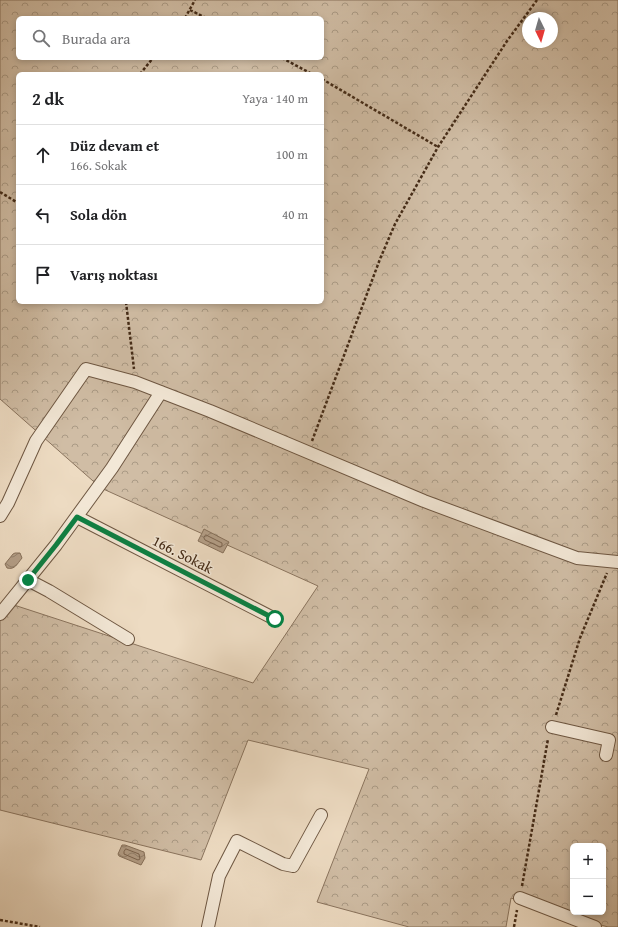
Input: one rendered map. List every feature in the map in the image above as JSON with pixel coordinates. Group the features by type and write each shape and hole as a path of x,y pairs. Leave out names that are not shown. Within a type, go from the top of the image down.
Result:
{"street":[{"path":"0,516 8,504 36,441 86,369 135,382 161,392 210,411 424,501 577,558 618,562"},
{"path":"0,614 77,517 112,468 161,392"},
{"name":"166. Sokak","path":"77,517 275,619"},
{"path":"28,580 128,639"},
{"path":"552,727 609,740 606,755"},
{"path":"208,927 218,876 237,841 284,864 293,866 321,815"},
{"path":"520,898 595,927"}],"path":[{"path":"186,16 195,0"},
{"path":"308,452 380,259 395,224 438,146 507,41 537,0"},
{"path":"190,10 202,16"},
{"path":"142,72 151,60"},
{"path":"286,60 308,72"},
{"path":"324,81 438,146"},
{"path":"0,192 16,202"},
{"path":"126,304 135,382"},
{"path":"0,920 40,927"}],"green space":[{"path":"0,0 618,0 618,927 608,927 511,898 506,927 409,927 317,902 369,769 248,740 201,860 0,810 0,621 14,605 253,683 318,586 101,488 0,399"}],"water":[{"path":"204,529 229,542 223,553 198,541"},
{"path":"15,553 20,553 22,558 14,567 7,568 5,564"},
{"path":"122,845 144,852 145,858 141,865 119,856 118,854"}],"route":[{"path":"28,580 77,517 275,619"}]}
